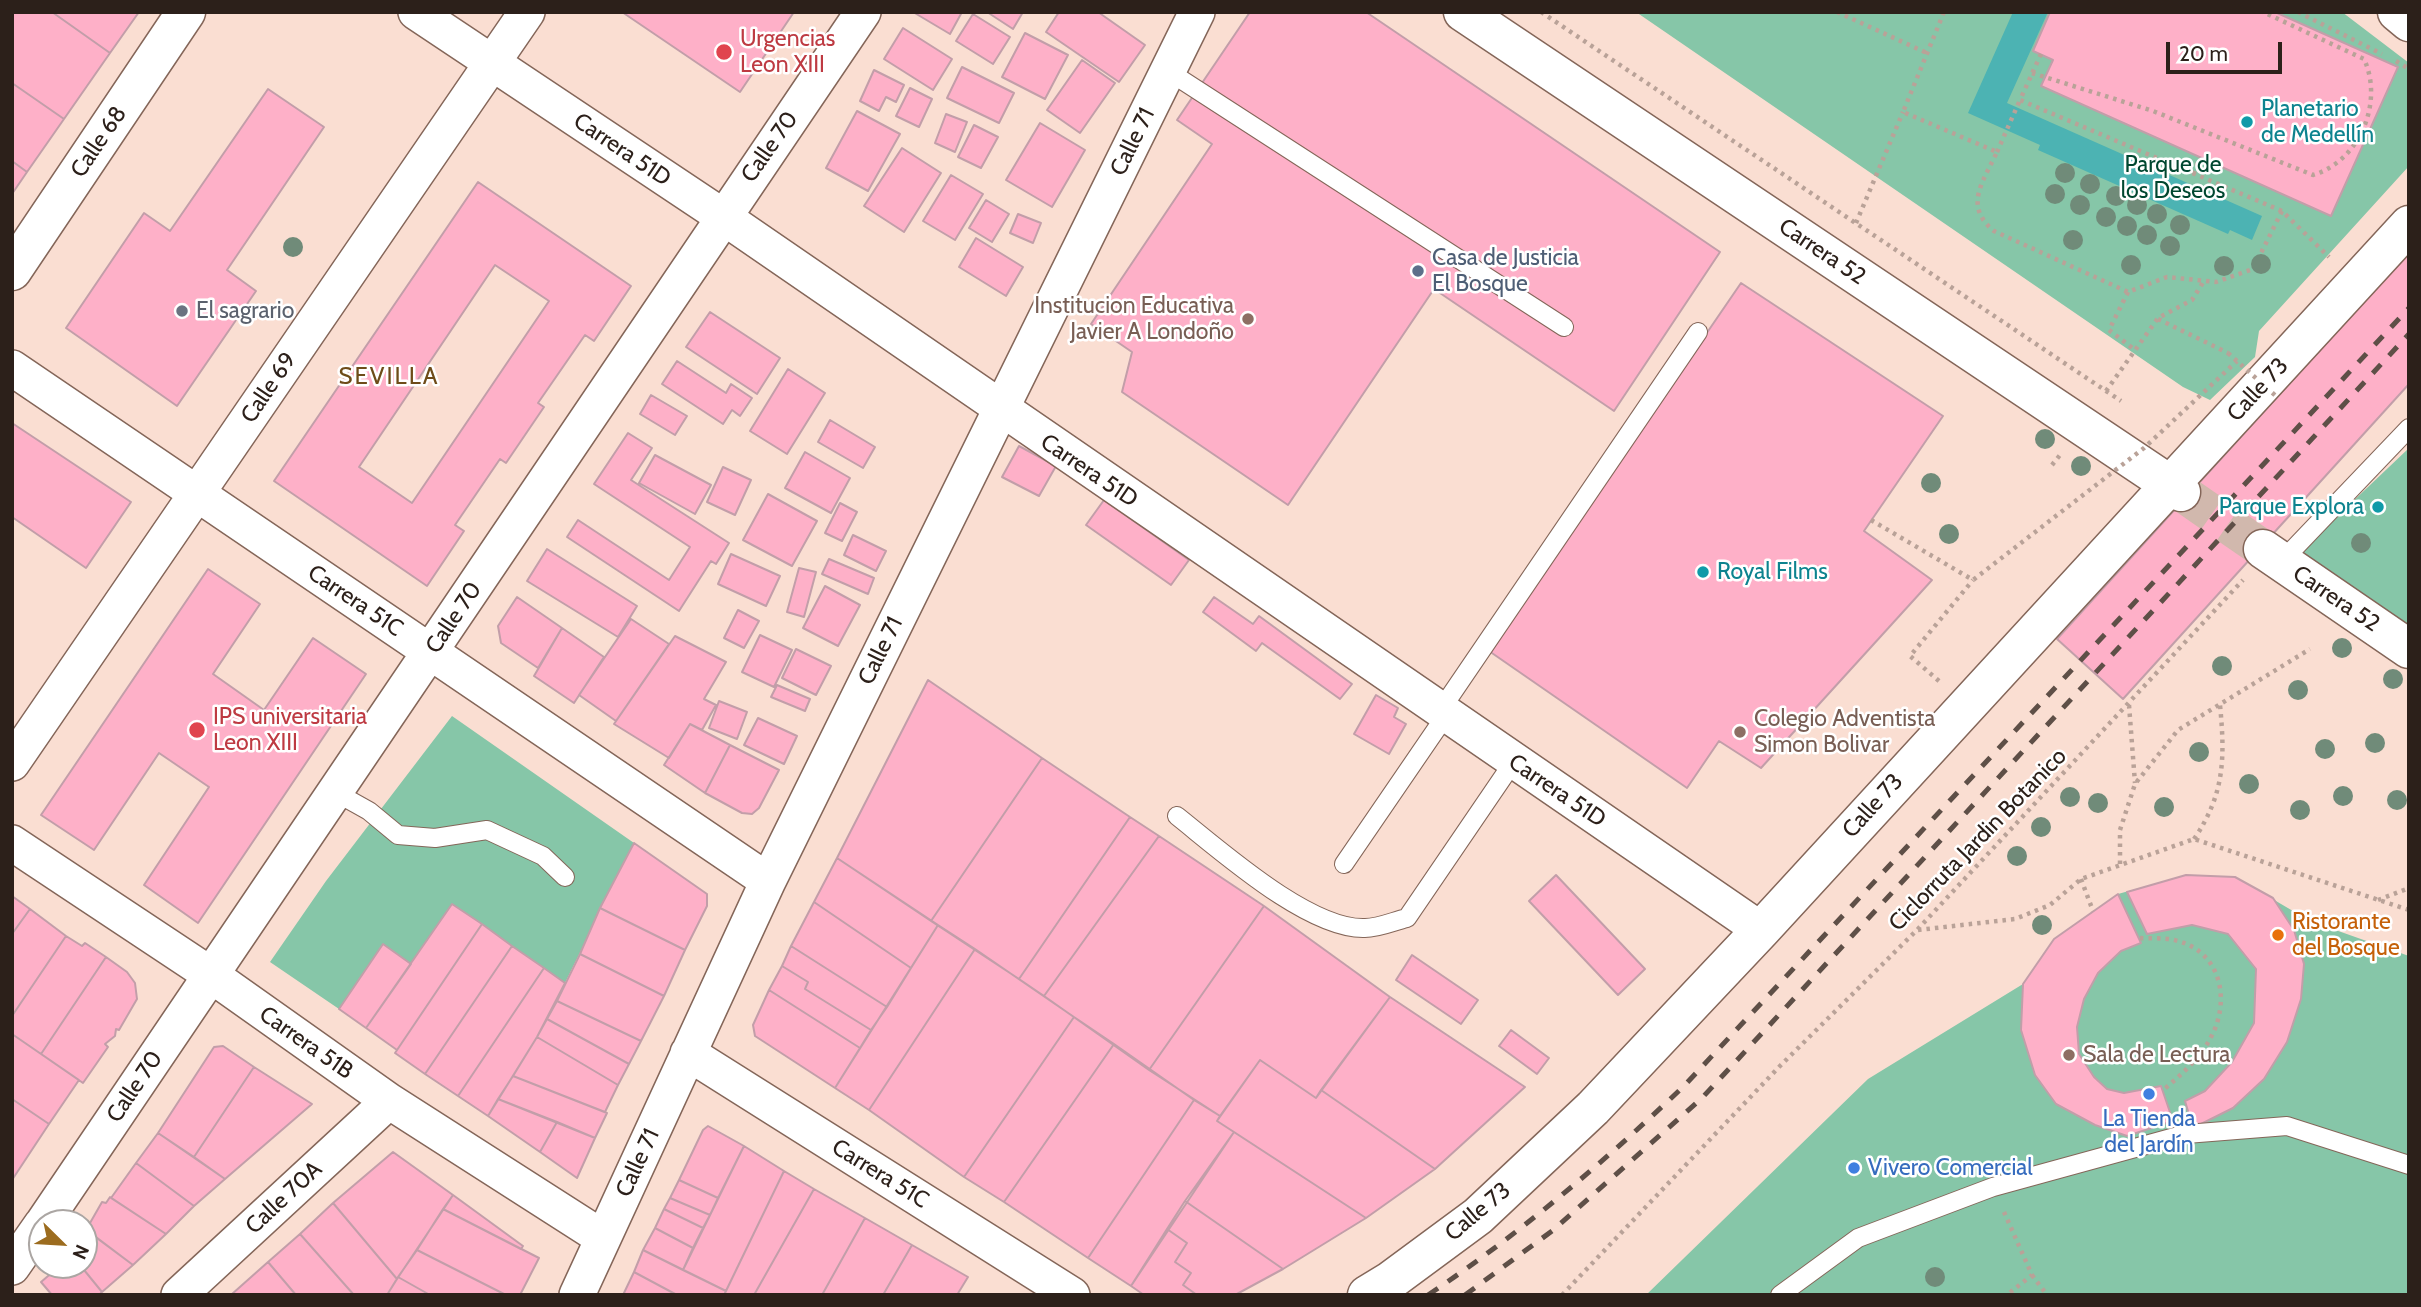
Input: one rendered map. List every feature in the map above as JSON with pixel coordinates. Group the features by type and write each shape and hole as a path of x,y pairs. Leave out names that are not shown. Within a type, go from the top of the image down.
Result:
{"street":[{"name":"Calle 68","path":"12,271 186,12"},
{"name":"Carrera 51D","path":"416,12 722,216 1000,410 1761,930"},
{"name":"Calle 69","path":"12,763 527,12"},
{"name":"Calle 70","path":"52,1209 431,652 722,216 863,12"},
{"name":"Calle 71","path":"577,1295 768,881 1197,12"},
{"name":"Carrera 52","path":"1463,12 2174,488"},
{"path":"2397,12 2409,22"},
{"name":"Calle 73","path":"1367,1295 1391,1281 1478,1216 1593,1108 2174,488 2409,225"},
{"name":"Carrera 51C","path":"12,368 768,881"},
{"name":"Carrera 52","path":"2271,554 2409,649"},
{"name":"Carrera 51B","path":"12,843 211,975 389,1101 603,1238"},
{"name":"Carrera 51C","path":"688,1053 1072,1295"},
{"name":"Calle 70A","path":"178,1295 389,1101"},
{"name":"Calle 70","path":"12,1268 28,1244"}],"lane":[{"path":"1168,71 1564,327"},
{"path":"1344,864 1698,332"},
{"path":"2271,554 2409,428"},
{"path":"1177,816 1255,877 1297,904 1328,922 1368,929 1407,918 1514,761"},
{"path":"335,792 369,811 398,835 435,838 487,830 543,856 565,877"},
{"path":"1780,1295 1858,1238 1993,1187 2186,1134 2287,1126 2409,1165"}],"path":[{"path":"1838,12 1927,53"},
{"path":"1856,223 1944,12"},
{"path":"2032,73 2153,111 2313,175 2324,172 2339,163 2356,142 2368,117 2373,93 2372,75 2364,59 2263,12"},
{"path":"2298,12 2409,69"},
{"path":"2041,54 1980,190 1977,208 1981,220 1994,231 2128,292"},
{"path":"2019,102 2282,211 2356,283"},
{"path":"1903,113 1997,152"},
{"path":"2193,174 2200,158"},
{"path":"2135,350 2109,330 2128,292 2167,277 2216,282 2253,269 2282,211"},
{"path":"2107,391 2158,318 2192,300 2204,281"},
{"path":"2158,318 2237,361 2277,397"},
{"path":"1910,656 1973,580 2144,448 2237,361"},
{"path":"1871,520 1973,580"},
{"name":"Ciclorruta Jardin Botanico","path":"1562,1295 1779,1067 1917,930 2271,554"},
{"path":"2120,864 2120,830 2135,784 2178,730 2310,649"},
{"path":"2129,705 2135,784"},
{"path":"1917,930 2015,919 2050,905 2081,879 2194,839 2212,813 2222,770 2220,705"},
{"path":"2194,839 2409,910"},
{"path":"2081,879 2093,911"},
{"path":"2377,900 2409,888"},
{"path":"2140,938 2178,941 2207,957 2221,981 2221,1006 2211,1038 2193,1062 2162,1091"},
{"path":"1993,1187 2032,1275 2047,1295"},
{"path":"2007,1295 2032,1275"}],"green space":[{"name":"Parque de los Deseos","path":"1636,12 2342,12 2409,63 2409,166 2259,331 2255,357 2210,400 2183,387"},
{"name":"Parque Explora","path":"2409,448 2409,649 2286,565"},
{"path":"452,716 634,843 565,983 452,905 411,964 383,945 339,1009 270,962 326,881"},
{"path":"2186,875 2235,877 2310,921 2409,956 2409,1295 1646,1295 1868,1079 2023,984 2054,939 2118,894"}],"water":[{"path":"2013,12 2048,12 2007,103 2262,216 2252,240 2230,230 2228,234 2038,150 2040,145 1968,113"}],"building":[{"path":"12,12 52,12 110,53 64,119 12,83"},
{"path":"52,12 139,12 110,53"},
{"name":"Urgencias Leon XIII","path":"622,12 794,12 740,92"},
{"path":"913,12 962,12 950,34"},
{"path":"987,12 1023,12 1013,29"},
{"path":"1059,12 1098,12 1145,45 1119,82 1046,32"},
{"name":"Casa de Justicia El Bosque","path":"1250,12 1366,12 1720,252 1614,411 1434,289 1288,505 1122,392 1132,352 1091,324 1212,144 1177,120"},
{"name":"Planetario de Medellín","path":"2050,12 2275,12 2398,67 2331,216 2041,86 2053,60 2033,51"},
{"path":"973,14 1010,37 993,64 956,41"},
{"path":"903,28 952,59 933,90 884,59"},
{"path":"1025,33 1068,55 1045,99 1002,77"},
{"path":"1082,60 1115,83 1080,133 1047,110"},
{"path":"962,67 1014,93 999,123 947,98"},
{"path":"874,70 904,85 896,102 886,97 879,111 860,101"},
{"path":"12,83 64,119 27,172 12,161"},
{"path":"910,88 932,99 919,127 896,116"},
{"path":"268,89 324,127 227,270 256,291 177,406 66,328 144,213 170,231"},
{"path":"857,111 900,134 868,191 826,168"},
{"path":"946,114 967,122 955,152 935,143"},
{"path":"1040,123 1085,150 1052,207 1006,180"},
{"path":"974,125 998,137 981,168 958,157"},
{"path":"902,148 941,173 904,232 864,206"},
{"path":"12,161 27,172 12,194"},
{"path":"951,175 983,194 955,240 923,221"},
{"path":"478,182 631,286 594,341 585,335 538,403 544,407 506,463 500,459 455,525 464,531 427,586 274,481","holes":["495,265 549,301 412,503 359,467"]},
{"path":"986,200 1009,214 992,242 969,228"},
{"path":"1018,214 1041,223 1033,243 1010,233"},
{"path":"976,238 1023,267 1006,296 959,267"},
{"path":"2409,252 2409,384 2123,699 2057,639"},
{"path":"1741,283 1943,416 1864,531 1932,580 1761,768 1719,741 1687,788 1489,651"},
{"path":"710,312 780,358 757,394 686,347"},
{"path":"677,361 726,393 731,384 752,398 740,416 732,410 723,424 662,384"},
{"path":"788,369 825,393 787,454 750,431"},
{"path":"651,395 687,416 675,435 640,414"},
{"path":"830,420 875,447 863,468 818,442"},
{"path":"12,423 131,502 86,568 12,517"},
{"path":"628,433 652,448 631,480 729,543 716,564 711,561 679,611 567,537 578,520 669,580 690,547 594,484"},
{"path":"1019,446 1056,466 1039,496 1002,477"},
{"path":"805,452 850,478 831,513 785,488"},
{"path":"655,455 711,485 695,514 639,483"},
{"path":"723,467 751,480 735,515 707,502"},
{"path":"768,494 817,521 792,566 743,540"},
{"path":"1104,500 1189,560 1171,585 1086,525"},
{"path":"840,503 857,512 842,541 825,533"},
{"path":"853,535 886,551 876,571 844,555"},
{"path":"547,549 637,606 618,637 527,581"},
{"path":"731,554 780,576 766,606 718,584"},
{"path":"829,559 874,578 868,594 822,574"},
{"path":"799,568 816,572 804,617 787,612"},
{"path":"208,569 260,604 213,674 264,710 313,638 366,674 198,923 144,885 209,787 159,753 94,850 41,815"},
{"path":"825,586 860,605 838,646 803,628"},
{"path":"517,597 562,628 538,668 501,643 498,626"},
{"path":"1214,597 1253,624 1259,616 1352,684 1340,699 1262,643 1256,651 1203,612"},
{"path":"738,610 759,621 744,648 724,638"},
{"path":"631,619 669,644 616,721 579,695"},
{"path":"562,628 604,657 574,703 534,676"},
{"path":"760,635 792,650 774,687 742,672"},
{"path":"675,636 726,662 704,699 716,705 702,730 690,724 669,758 614,724"},
{"path":"796,649 831,666 816,695 782,678"},
{"path":"928,680 1042,758 931,921 837,858"},
{"path":"777,685 810,699 805,711 771,697"},
{"path":"1376,695 1398,708 1394,717 1406,724 1389,754 1354,734"},
{"path":"719,701 747,712 737,739 709,728"},
{"path":"758,718 797,736 784,764 744,745"},
{"path":"690,724 730,745 705,793 664,765"},
{"path":"730,745 779,770 759,808 752,814 742,813 705,793"},
{"path":"1042,758 1130,817 1019,979 931,921"},
{"path":"1130,817 1159,836 1044,996 1019,979"},
{"path":"1159,836 1264,906 1149,1070 1044,996"},
{"path":"634,843 707,894 707,906 685,950 600,908"},
{"path":"837,858 938,925 911,968 814,902"},
{"path":"1556,875 1645,969 1618,995 1529,901"},
{"path":"2186,875 2235,877 2273,898 2294,930 2304,964 2301,999 2287,1042 2264,1079 2233,1108 2193,1128 2185,1101 2205,1091 2232,1062 2254,1023 2256,969 2228,934 2192,925 2147,934 2127,892"},
{"path":"2118,894 2141,943 2121,951 2098,973 2084,999 2077,1027 2079,1054 2094,1077 2107,1089 2124,1093 2161,1086 2173,1121 2127,1136 2095,1125 2056,1104 2035,1075 2021,1030 2023,984 2054,939"},
{"path":"12,896 30,909 12,934"},
{"path":"814,902 911,968 887,1007 791,946"},
{"path":"452,904 482,924 397,1050 366,1028"},
{"path":"1264,906 1390,997 1316,1098 1260,1060 1220,1116 1149,1070"},
{"path":"600,908 685,950 664,996 580,954"},
{"path":"30,909 66,936 12,1016 12,934"},
{"path":"482,924 512,946 425,1074 395,1053"},
{"path":"938,925 975,949 869,1110 835,1088"},
{"path":"66,936 82,946 85,943 106,957 41,1054 12,1034 12,1016"},
{"path":"383,944 411,964 366,1028 339,1009"},
{"path":"512,946 544,968 458,1096 425,1074"},
{"path":"791,946 887,1007 871,1030 805,989 808,982 782,966"},
{"path":"975,949 1074,1017 964,1177 869,1110"},
{"path":"580,954 664,996 641,1041 557,1001"},
{"path":"1412,955 1478,1000 1461,1024 1396,980"},
{"path":"106,957 127,972 135,983 137,999 119,1030 116,1029 115,1036 105,1044 108,1047 83,1083 41,1054"},
{"path":"782,966 808,982 805,989 871,1030 860,1048 769,990"},
{"path":"544,968 565,983 537,1037 488,1116 458,1096"},
{"path":"769,990 860,1048 835,1088 755,1036 753,1025"},
{"path":"1390,997 1525,1087 1435,1169 1321,1090"},
{"path":"557,1001 641,1041 629,1064 547,1019"},
{"path":"1074,1017 1114,1044 1004,1202 964,1177"},
{"path":"547,1019 629,1064 618,1085 537,1037"},
{"path":"1511,1030 1549,1058 1537,1074 1499,1046"},
{"path":"12,1034 79,1080 49,1124 12,1099"},
{"path":"537,1037 618,1085 605,1112 513,1076"},
{"path":"1114,1044 1194,1100 1088,1258 1004,1202"},
{"path":"223,1046 254,1067 194,1157 158,1133 214,1047"},
{"path":"1260,1060 1316,1098 1321,1090 1435,1169 1366,1218 1217,1121"},
{"path":"254,1067 312,1104 225,1179 194,1157"},
{"path":"513,1076 607,1113 595,1138 498,1099"},
{"path":"12,1099 49,1124 12,1180"},
{"path":"498,1099 557,1122 540,1152 488,1116"},
{"path":"1194,1100 1220,1116 1217,1121 1234,1132 1131,1286 1088,1258"},
{"path":"557,1122 595,1138 577,1178 540,1152"},
{"path":"708,1126 744,1146 718,1198 679,1180 703,1130"},
{"path":"1234,1132 1366,1218 1283,1269 1185,1201"},
{"path":"158,1133 225,1179 194,1206 136,1163"},
{"path":"744,1146 784,1171 726,1291 683,1270"},
{"path":"393,1152 453,1195 397,1279 333,1203"},
{"path":"136,1163 194,1206 166,1234 111,1198"},
{"path":"784,1171 814,1189 754,1295 724,1295"},
{"path":"679,1180 718,1198 710,1215 670,1198"},
{"path":"814,1189 865,1218 822,1295 754,1295"},
{"path":"453,1195 523,1246 521,1249 443,1209"},
{"path":"110,1197 166,1234 133,1265 98,1239 98,1209 102,1202 106,1203"},
{"path":"670,1198 710,1215 703,1228 664,1209"},
{"path":"1185,1201 1283,1269 1235,1295 1197,1295 1183,1285 1191,1273 1175,1262 1187,1243 1167,1229"},
{"path":"333,1203 397,1279 387,1295 354,1295 300,1234"},
{"path":"443,1209 539,1258 520,1295 506,1295 417,1250"},
{"path":"664,1209 703,1228 693,1248 655,1228"},
{"path":"865,1218 912,1245 883,1295 822,1295"},
{"path":"655,1228 693,1248 683,1270 643,1250"},
{"path":"1167,1229 1187,1243 1175,1262 1191,1273 1183,1285 1197,1295 1144,1295 1131,1286"},
{"path":"300,1234 354,1295 296,1295 268,1262"},
{"path":"98,1239 133,1265 102,1292 91,1279 98,1279"},
{"path":"912,1245 968,1277 957,1295 883,1295"},
{"path":"417,1250 506,1295 430,1295 398,1277"},
{"path":"643,1250 726,1291 724,1295 677,1295 634,1272"},
{"path":"268,1262 296,1295 232,1295 232,1294"},
{"path":"634,1272 677,1295 623,1295"},
{"path":"398,1277 430,1295 387,1295"},
{"path":"45,1279 91,1279 102,1292 99,1295 52,1295 41,1282"}],"tunnel":[{"path":"2181,492 2263,549"}],"railway":[{"path":"1428,1295 1561,1196 1684,1086 2409,308"},
{"path":"1465,1295 1552,1231 1702,1098 2409,334"}],"place":[{"name":"Urgencias Leon XIII","path":"724,52"},
{"name":"Planetario de Medellín","path":"2247,122"},
{"name":"Casa de Justicia El Bosque","path":"1418,271"},
{"name":"El sagrario","path":"182,311"},
{"name":"Institucion Educativa Javier A Londoño","path":"1248,319"},
{"name":"Parque Explora","path":"2378,507"},
{"name":"Royal Films","path":"1703,572"},
{"name":"IPS universitaria Leon XIII","path":"197,730"},
{"name":"Colegio Adventista Simon Bolivar","path":"1740,732"},
{"name":"Ristorante del Bosque","path":"2278,935"},
{"name":"Sala de Lectura","path":"2069,1055"},
{"name":"La Tienda del Jardín","path":"2149,1094"},
{"name":"Vivero Comercial","path":"1854,1168"}],"district":[{"name":"SEVILLA","path":"389,377"}]}
